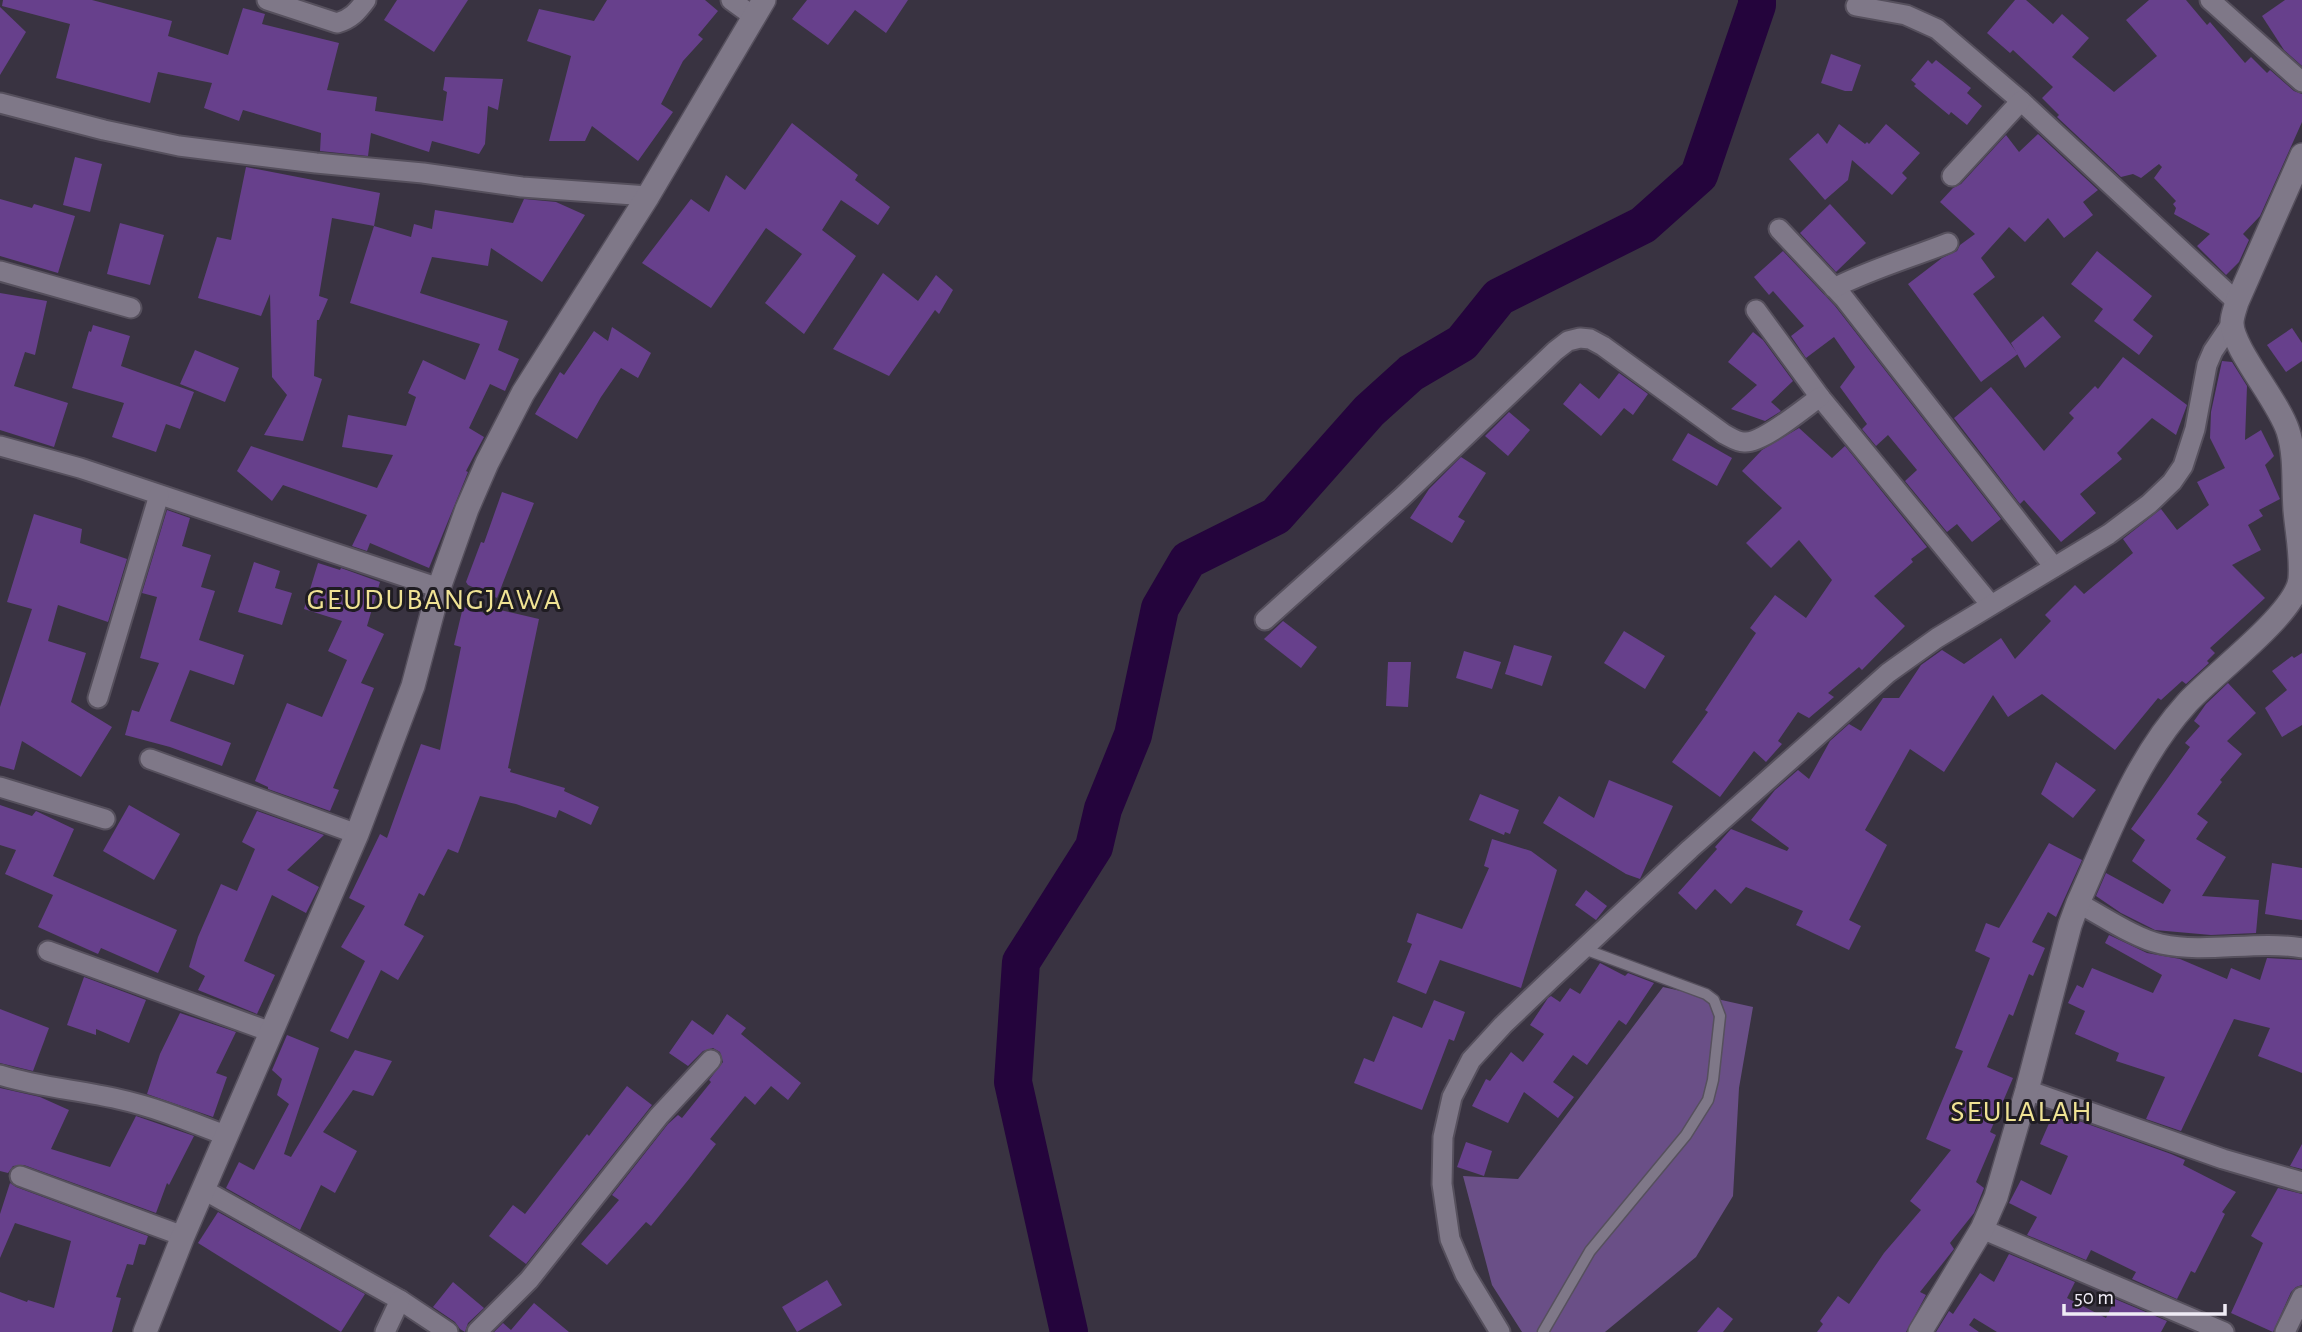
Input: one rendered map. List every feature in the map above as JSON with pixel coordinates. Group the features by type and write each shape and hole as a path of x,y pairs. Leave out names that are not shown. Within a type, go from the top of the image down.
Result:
{"street":[{"path":"267,0 337,23 355,14 366,0"},
{"path":"145,1332 183,1236 357,834 413,686 439,588 472,498 523,393 648,195 758,8 731,0"},
{"path":"2210,0 2302,82"},
{"path":"1856,6 1906,15 1937,29 2021,101 2235,313 2242,349 2281,411 2292,447 2300,551 2300,586 2280,613 2189,701 2163,730 2141,765 2078,903 2064,945 1996,1197 1982,1229 1920,1332"},
{"path":"1952,176 2021,101"},
{"path":"0,103 179,146 423,173 522,187 648,195"},
{"path":"1500,1332 1465,1273 1450,1239 1442,1184 1443,1137 1452,1097 1471,1060 1503,1025 1690,849 1888,673 1937,638 2109,534 2149,504 2172,482 2183,466 2190,448 2207,365 2235,313 2302,155"},
{"path":"1779,229 1834,288 2054,567"},
{"path":"1834,288 1866,271 1948,243"},
{"path":"0,271 131,308"},
{"path":"1756,310 1820,397 1991,605"},
{"path":"1265,620 1402,497 1515,387 1569,341 1590,339 1603,346 1724,434 1747,443 1759,439 1820,397"},
{"path":"0,446 80,468 439,588"},
{"path":"98,698 159,495"},
{"path":"150,759 357,834"},
{"path":"0,787 105,819"},
{"path":"2078,903 2161,944 2184,948 2302,948"},
{"path":"48,951 271,1032"},
{"path":"477,1332 529,1280 659,1116 711,1060"},
{"path":"0,1075 22,1082 135,1103 226,1136"},
{"path":"2027,1090 2223,1159 2302,1182"},
{"path":"20,1176 183,1236"},
{"path":"204,1189 400,1300 448,1332"},
{"path":"1982,1229 2224,1332"},
{"path":"2285,1332 2302,1297"},
{"path":"385,1332 400,1300"}],"lane":[{"path":"1543,1332 1590,1251 1686,1135 1708,1100 1713,1080 1720,1016 1714,1000 1706,993 1583,949"}],"shaded area":[{"path":"1663,987 1753,1007 1739,1088 1733,1196 1696,1257 1605,1332 1522,1332 1492,1285 1463,1176 1518,1179"}],"building":[{"path":"3,0 92,0 172,21 168,36 228,55 243,8 265,14 262,24 339,43 327,90 377,97 375,111 443,121 447,92 443,90 445,77 503,79 498,110 488,106 485,144 479,154 432,141 429,152 371,133 368,156 320,151 321,133 243,110 239,121 204,108 212,83 158,72 150,103 56,78 70,24 2,6"},
{"path":"397,0 468,0 434,52 384,20"},
{"path":"607,0 705,0 718,11 698,35 703,39 683,61 661,104 673,112 638,161 592,126 585,141 549,141 571,56 527,41 539,9 594,21"},
{"path":"807,0 908,0 886,33 855,10 828,45 792,19"},
{"path":"2015,0 2026,0 2053,24 2062,14 2089,38 2072,57 2114,92 2157,56 2126,20 2149,0 2186,0 2207,25 2210,22 2245,63 2251,57 2267,73 2270,70 2294,91 2302,94 2302,122 2260,216 2243,234 2249,240 2239,262 2226,275 2197,246 2210,234 2174,214 2176,208 2173,204 2176,201 2154,178 2162,167 2159,164 2141,178 2133,174 2121,177 2057,117 2059,115 2042,98 2053,87 2013,50 2010,53 1987,33"},
{"path":"2285,0 2302,0 2302,66 2284,50 2262,16"},
{"path":"0,7 26,32 0,75"},
{"path":"1831,54 1861,65 1852,91 1821,83"},
{"path":"1928,60 1932,64 1936,60 1971,88 1967,93 1982,106 1967,125 1951,112 1949,115 1914,86 1916,84 1911,80"},
{"path":"792,123 858,175 855,180 890,207 878,225 841,200 822,230 856,256 804,334 765,303 802,254 766,228 711,308 642,263 691,199 709,212 726,175 745,190"},
{"path":"1839,124 1865,144 1869,144 1886,124 1920,153 1902,173 1907,178 1892,195 1852,160 1848,180 1825,200 1789,159 1818,133 1827,144"},
{"path":"2038,134 2098,190 2083,202 2093,215 2064,238 2048,218 2025,242 2009,227 1981,258 1995,277 1973,294 2018,354 1981,382 1908,284 1942,258 1957,251 1960,245 1975,234 1940,202 1953,188 1961,184 2006,135 2019,152"},
{"path":"75,157 102,164 90,212 63,205"},
{"path":"246,167 380,193 374,226 332,218 319,296 328,299 317,320 314,376 322,379 303,441 264,435 287,395 272,377 270,294 261,316 198,298 217,237 231,240"},
{"path":"0,199 32,208 34,204 75,216 58,273 0,256"},
{"path":"524,199 556,202 585,215 542,282 491,248 488,266 432,257 420,293 508,321 498,350 519,359 505,391 490,384 469,428 484,437 466,471 468,472 429,568 370,543 367,551 352,546 367,515 283,485 272,501 237,471 251,446 377,488 393,455 342,447 348,415 406,426 416,397 408,393 423,360 465,380 480,344 350,303 374,226 411,237 414,224 432,229 435,210 513,223"},
{"path":"1830,204 1866,243 1836,272 1800,233"},
{"path":"120,223 164,235 150,285 107,274"},
{"path":"1783,251 1835,306 2001,519 1972,542 1957,524 1947,532 1905,481 1917,470 1888,435 1876,446 1862,429 1867,424 1840,387 1855,367 1834,337 1806,358 1791,336 1804,326 1773,291 1769,295 1754,277"},
{"path":"2097,251 2152,296 2133,320 2153,336 2139,355 2094,321 2103,309 2071,284"},
{"path":"883,273 918,301 936,275 953,290 939,314 935,310 889,376 833,349"},
{"path":"0,293 47,301 35,355 25,352 14,386 68,403 54,447 0,430"},
{"path":"2043,316 2061,337 2025,368 2011,343"},
{"path":"93,325 130,336 121,366 194,392 180,429 166,424 156,452 112,437 124,403 72,388"},
{"path":"612,327 651,353 638,378 621,368 577,439 535,414 560,372 564,375 594,331 608,341"},
{"path":"2292,328 2302,343 2302,361 2286,372 2267,345"},
{"path":"1753,332 1763,340 1793,381 1771,402 1781,411 1765,421 1731,409 1757,385 1728,362"},
{"path":"195,350 239,368 225,402 180,384"},
{"path":"2123,357 2187,405 2176,435 2152,418 2117,453 2122,459 2080,494 2096,513 2061,542 2024,500 2020,504 1954,418 1991,387 2044,451 2074,418 2069,413 2095,386 2098,389"},
{"path":"2222,361 2232,362 2247,386 2245,440 2261,430 2274,456 2265,465 2280,499 2259,510 2263,516 2248,525 2261,550 2232,565 2265,598 2210,648 2215,653 2207,661 2209,663 2186,684 2182,681 2161,700 2158,698 2115,750 2042,694 2008,717 1993,695 1944,772 1910,749 1865,830 1887,845 1849,920 1861,926 1849,950 1796,925 1803,911 1746,887 1731,904 1715,889 1696,910 1678,893 1731,829 1787,851 1789,848 1751,820 1775,790 1798,770 1809,779 1830,741 1849,724 1861,731 1883,698 1899,698 1921,665 1942,650 1964,664 2001,638 2015,659 2051,621 2045,615 2075,585 2084,594 2133,553 2123,539 2161,509 2177,530 2209,505 2197,482 2225,468 2210,438 2211,412"},
{"path":"1619,373 1648,394 1633,415 1624,408 1601,436 1563,404 1580,383 1599,399"},
{"path":"1509,412 1530,430 1508,456 1485,436"},
{"path":"1799,428 1832,458 1845,446 1927,547 1874,596 1905,626 1862,670 1859,667 1828,693 1834,697 1809,718 1798,712 1778,741 1782,744 1766,762 1754,751 1720,797 1672,762 1708,712 1705,710 1756,633 1750,628 1775,595 1806,618 1832,580 1799,540 1771,568 1746,543 1782,508 1742,471 1762,450"},
{"path":"1688,433 1732,458 1717,486 1672,460"},
{"path":"1461,457 1486,473 1458,517 1465,521 1452,543 1410,518 1429,489"},
{"path":"502,492 534,503 497,598 466,582 481,542 484,543"},
{"path":"167,510 190,518 182,546 211,555 201,587 215,591 199,640 244,655 234,685 190,670 170,721 231,743 222,766 170,747 125,735 132,710 139,712 159,663 140,658 157,597 142,593"},
{"path":"34,514 82,529 80,543 127,559 108,622 58,605 48,641 86,653 71,702 112,727 81,777 22,741 14,770 0,766 0,707 32,609 7,602"},
{"path":"254,562 280,571 275,588 292,593 282,625 238,612"},
{"path":"318,563 380,582 367,626 384,634 361,683 374,688 333,788 339,790 330,811 268,789 255,781 287,703 322,717 347,660 328,651 342,621 304,609"},
{"path":"463,607 485,613 487,607 539,619 508,768 511,769 510,772 565,788 564,791 599,807 591,825 559,810 556,818 516,804 480,796 458,853 448,849 424,896 419,893 404,925 424,936 398,980 381,970 348,1039 330,1031 365,961 341,947 365,906 349,898 380,834 387,838 421,744 440,750 461,647 454,645"},
{"path":"1283,621 1317,647 1301,668 1264,639"},
{"path":"1624,631 1665,656 1645,689 1604,663"},
{"path":"1514,645 1552,656 1542,686 1505,674"},
{"path":"1464,651 1501,662 1492,689 1456,678"},
{"path":"2302,653 2302,725 2282,737 2265,708 2287,690 2272,671 2292,656 2294,658"},
{"path":"1388,662 1411,662 1408,707 1386,706"},
{"path":"2228,683 2256,713 2227,741 2242,754 2197,814 2208,822 2196,839 2226,857 2202,896 2259,900 2256,933 2211,935 2155,930 2121,913 2096,896 2106,873 2163,904 2171,890 2132,861 2145,840 2131,829 2190,747 2185,743 2200,726 2194,721 2206,704"},
{"path":"2056,762 2096,790 2073,818 2041,794"},
{"path":"1609,780 1673,806 1640,879 1626,874 1543,823 1559,796 1594,818"},
{"path":"1480,794 1519,810 1510,834 1505,832 1504,835 1469,820"},
{"path":"0,805 32,816 36,811 74,829 53,876 177,930 158,973 101,948 98,954 38,927 53,895 5,874 16,850 0,845"},
{"path":"129,805 180,834 154,880 103,851"},
{"path":"257,811 324,835 287,870 319,887 306,913 272,895 244,961 275,975 257,1014 198,990 205,976 189,967 198,937 221,884 237,891 255,849 242,842"},
{"path":"1492,839 1531,851 1557,870 1521,988 1440,960 1426,994 1397,982 1412,944 1407,942 1417,913 1462,929 1489,868 1484,866"},
{"path":"2049,843 2082,860 2056,917 2048,912 2032,942 2045,948 2033,976 2029,974 2013,1016 2009,1014 1987,1067 2013,1078 1990,1132 1996,1135 1976,1182 1984,1188 1974,1213 1950,1243 1954,1249 1920,1292 1926,1295 1906,1332 1817,1332 1823,1324 1820,1321 1838,1296 1849,1304 1884,1253 1921,1210 1910,1201 1951,1150 1926,1139 1963,1051 1955,1048 1990,958 1975,951 1986,923 1999,928"},
{"path":"2272,863 2302,868 2302,920 2265,914"},
{"path":"1586,890 1607,906 1596,920 1575,905"},
{"path":"2109,935 2147,953 2180,959 2227,979 2231,968 2260,980 2267,958 2302,960 2302,1073 2258,1056 2270,1028 2234,1019 2181,1131 2146,1119 2165,1077 2116,1061 2119,1053 2075,1034 2085,1011 2068,1003 2077,985 2083,988 2092,968 2153,993 2162,975 2105,943"},
{"path":"1600,963 1625,976 1628,973 1654,983 1626,1025 1619,1020 1587,1065 1573,1055 1553,1082 1574,1097 1558,1118 1524,1092 1508,1123 1472,1106 1486,1079 1490,1081 1511,1052 1523,1062 1544,1034 1530,1025 1548,998 1551,996 1560,1002 1570,988 1580,994"},
{"path":"84,977 146,1000 129,1043 96,1029 96,1035 67,1025"},
{"path":"1434,1000 1465,1012 1454,1041 1449,1039 1422,1110 1354,1083 1364,1058 1374,1062 1393,1016 1422,1028"},
{"path":"0,1009 49,1028 33,1071 0,1063"},
{"path":"180,1013 236,1032 216,1073 227,1077 213,1117 147,1094 160,1054"},
{"path":"727,1014 746,1028 741,1034 801,1083 788,1100 771,1086 755,1105 745,1096 710,1139 716,1144 651,1226 646,1222 607,1265 581,1244 619,1200 612,1195 668,1124 678,1115 682,1118 711,1082 709,1080 723,1062 720,1052 713,1048 703,1051 688,1066 669,1053 692,1020 713,1035"},
{"path":"287,1035 319,1048 284,1154 291,1157 355,1050 392,1061 373,1096 353,1090 323,1132 357,1151 335,1193 321,1185 300,1230 226,1188 239,1162 254,1170 289,1104 277,1095 282,1079 272,1070"},
{"path":"627,1086 652,1105 526,1264 489,1236 513,1205 525,1214"},
{"path":"0,1088 40,1097 69,1110 51,1149 110,1167 136,1116 194,1136 169,1185 167,1183 156,1213 24,1165 13,1166 8,1173 0,1171"},
{"path":"2054,1112 2185,1160 2183,1165 2236,1192 2222,1212 2225,1214 2195,1273 2191,1271 2177,1299 2132,1279 2136,1272 2091,1250 2086,1260 2027,1235 2037,1217 2009,1203 2021,1180 2051,1195 2068,1156 2040,1144"},
{"path":"1466,1142 1492,1151 1484,1176 1457,1167"},
{"path":"2302,1144 2302,1169 2290,1166"},
{"path":"10,1183 148,1236 145,1245 139,1244 133,1265 127,1264 116,1297 121,1298 112,1332 0,1332 0,1292 54,1308 71,1241 15,1223 0,1258 0,1214"},
{"path":"2278,1188 2302,1194 2302,1285 2291,1292 2273,1332 2231,1313 2263,1243 2251,1236"},
{"path":"218,1212 365,1294 341,1332 198,1243"},
{"path":"2009,1254 2075,1282 2067,1298 2106,1318 2115,1299 2167,1321 2161,1332 1997,1332 1974,1318 1969,1325 1979,1332 1936,1332 1949,1311 1953,1314 1980,1273 1994,1282"},
{"path":"827,1280 842,1305 797,1332 782,1307"},
{"path":"453,1282 484,1308 468,1323 465,1332 433,1307"},
{"path":"534,1303 569,1332 494,1332 503,1323 511,1330"},
{"path":"1718,1307 1733,1319 1723,1332 1697,1332"}],"waterway":[{"path":"1069,1332 1013,1082 1021,962 1094,847 1103,809 1133,735 1160,608 1188,560 1276,516 1369,411 1411,373 1462,343 1499,297 1643,225 1699,175 1757,0"}],"district":[{"name":"GEUDUBANGJAWA","path":"435,600"},
{"name":"SEULALAH","path":"2022,1112"}]}
